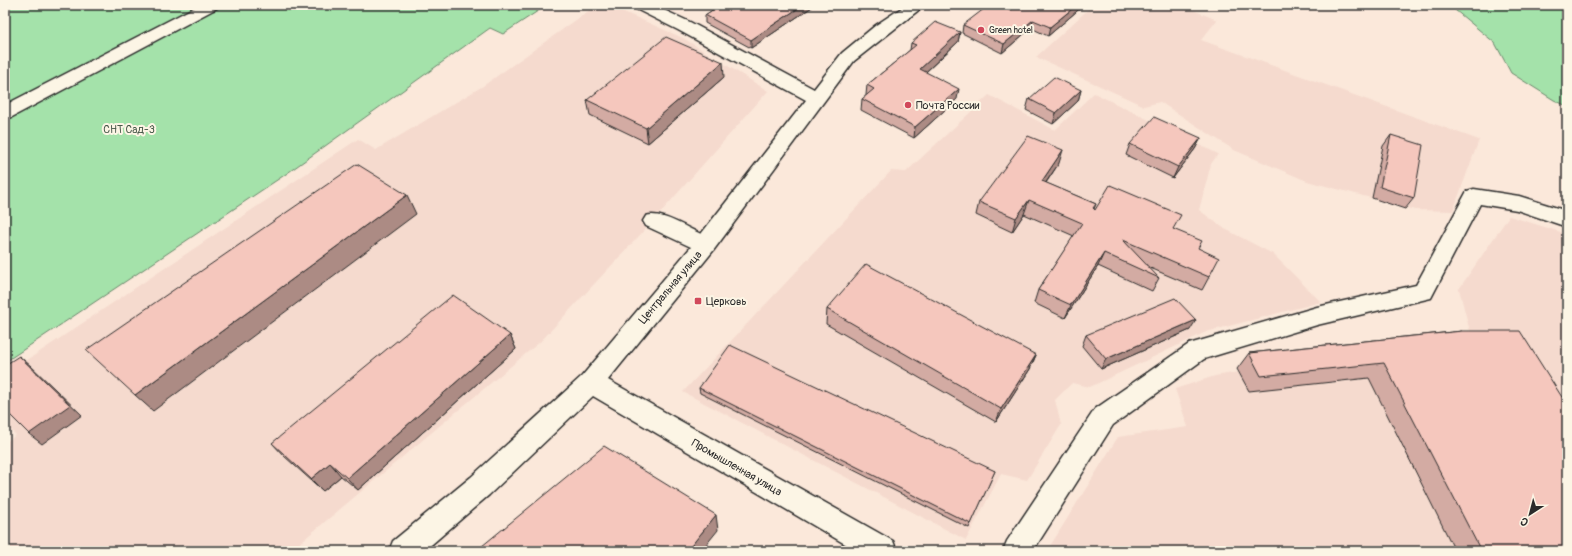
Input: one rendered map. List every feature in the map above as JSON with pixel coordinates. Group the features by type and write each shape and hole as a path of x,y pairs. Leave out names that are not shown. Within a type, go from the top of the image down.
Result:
{"street":[{"path":"5,113 212,5"},
{"path":"640,5 684,26 816,98"},
{"name":"Центральная улица","path":"403,551 480,486 590,383 705,245 848,57 882,29 917,5"},
{"path":"1017,551 1104,418 1197,351 1317,316 1423,292 1474,196 1519,203 1567,219"},
{"path":"653,221 705,245"},
{"name":"Промышленная улица","path":"590,383 882,551"}],"shaded area":[{"path":"597,5 608,5 683,38 768,91 653,221 541,341 290,551 5,551 5,443 16,435 5,424 5,375 358,139 376,150 483,86"},
{"path":"1093,5 1181,5 1217,20 1201,40 1479,140 1453,211 1416,210 1307,181 1234,150 1160,102 1144,106 1036,57"},
{"path":"1094,93 1218,154 1211,164 1199,210 1225,229 1273,254 1321,302 1206,332 1090,387 1072,383 1055,400 1061,425 1027,480 1001,474 966,540 683,392 891,171 906,172 989,95 1055,130"},
{"path":"1509,216 1567,234 1567,551 1047,551 1118,437 1188,427 1175,389 1215,376 1396,345 1472,339 1459,289"}],"green space":[{"name":"СНТ Сад-3","path":"5,5 547,5 503,34 490,28 286,174 5,362"},
{"path":"1449,5 1556,5 1567,7 1567,106 1554,100 1511,73 1495,43"}],"building":[{"path":"720,5 803,5 751,40 705,15"},
{"path":"989,5 1000,5 1011,10 1016,5 1077,5 1050,27 1033,20 1004,44 963,25"},
{"path":"935,22 960,32 920,69 959,89 915,127 862,99 874,89 867,85 916,45 911,43"},
{"path":"666,37 723,62 646,128 587,100"},
{"path":"1054,77 1081,90 1056,113 1029,99"},
{"path":"1154,117 1201,138 1178,167 1130,144"},
{"path":"1391,135 1423,145 1414,198 1380,187"},
{"path":"1028,136 1063,150 1042,181 1096,204 1093,208 1095,210 1110,185 1181,215 1173,229 1202,241 1198,248 1219,258 1209,277 1123,240 1159,278 1104,253 1071,305 1038,290 1082,223 1029,200 1016,218 979,202"},
{"path":"357,164 407,195 135,395 86,350"},
{"path":"866,264 1036,355 1001,409 827,309"},
{"path":"453,295 510,335 347,478 330,463 311,479 272,443"},
{"path":"1175,298 1196,320 1106,359 1086,335"},
{"path":"1462,331 1520,331 1567,405 1567,551 1481,551 1384,363 1261,376 1249,353"},
{"path":"730,345 995,471 971,524 699,388"},
{"path":"19,356 70,405 29,434 5,410 5,365"},
{"path":"604,446 716,515 687,551 476,551"}],"place":[{"name":"Green hotel","path":"981,30"},
{"name":"Почта России","path":"908,105"},
{"name":"Церковь","path":"698,301"}]}
